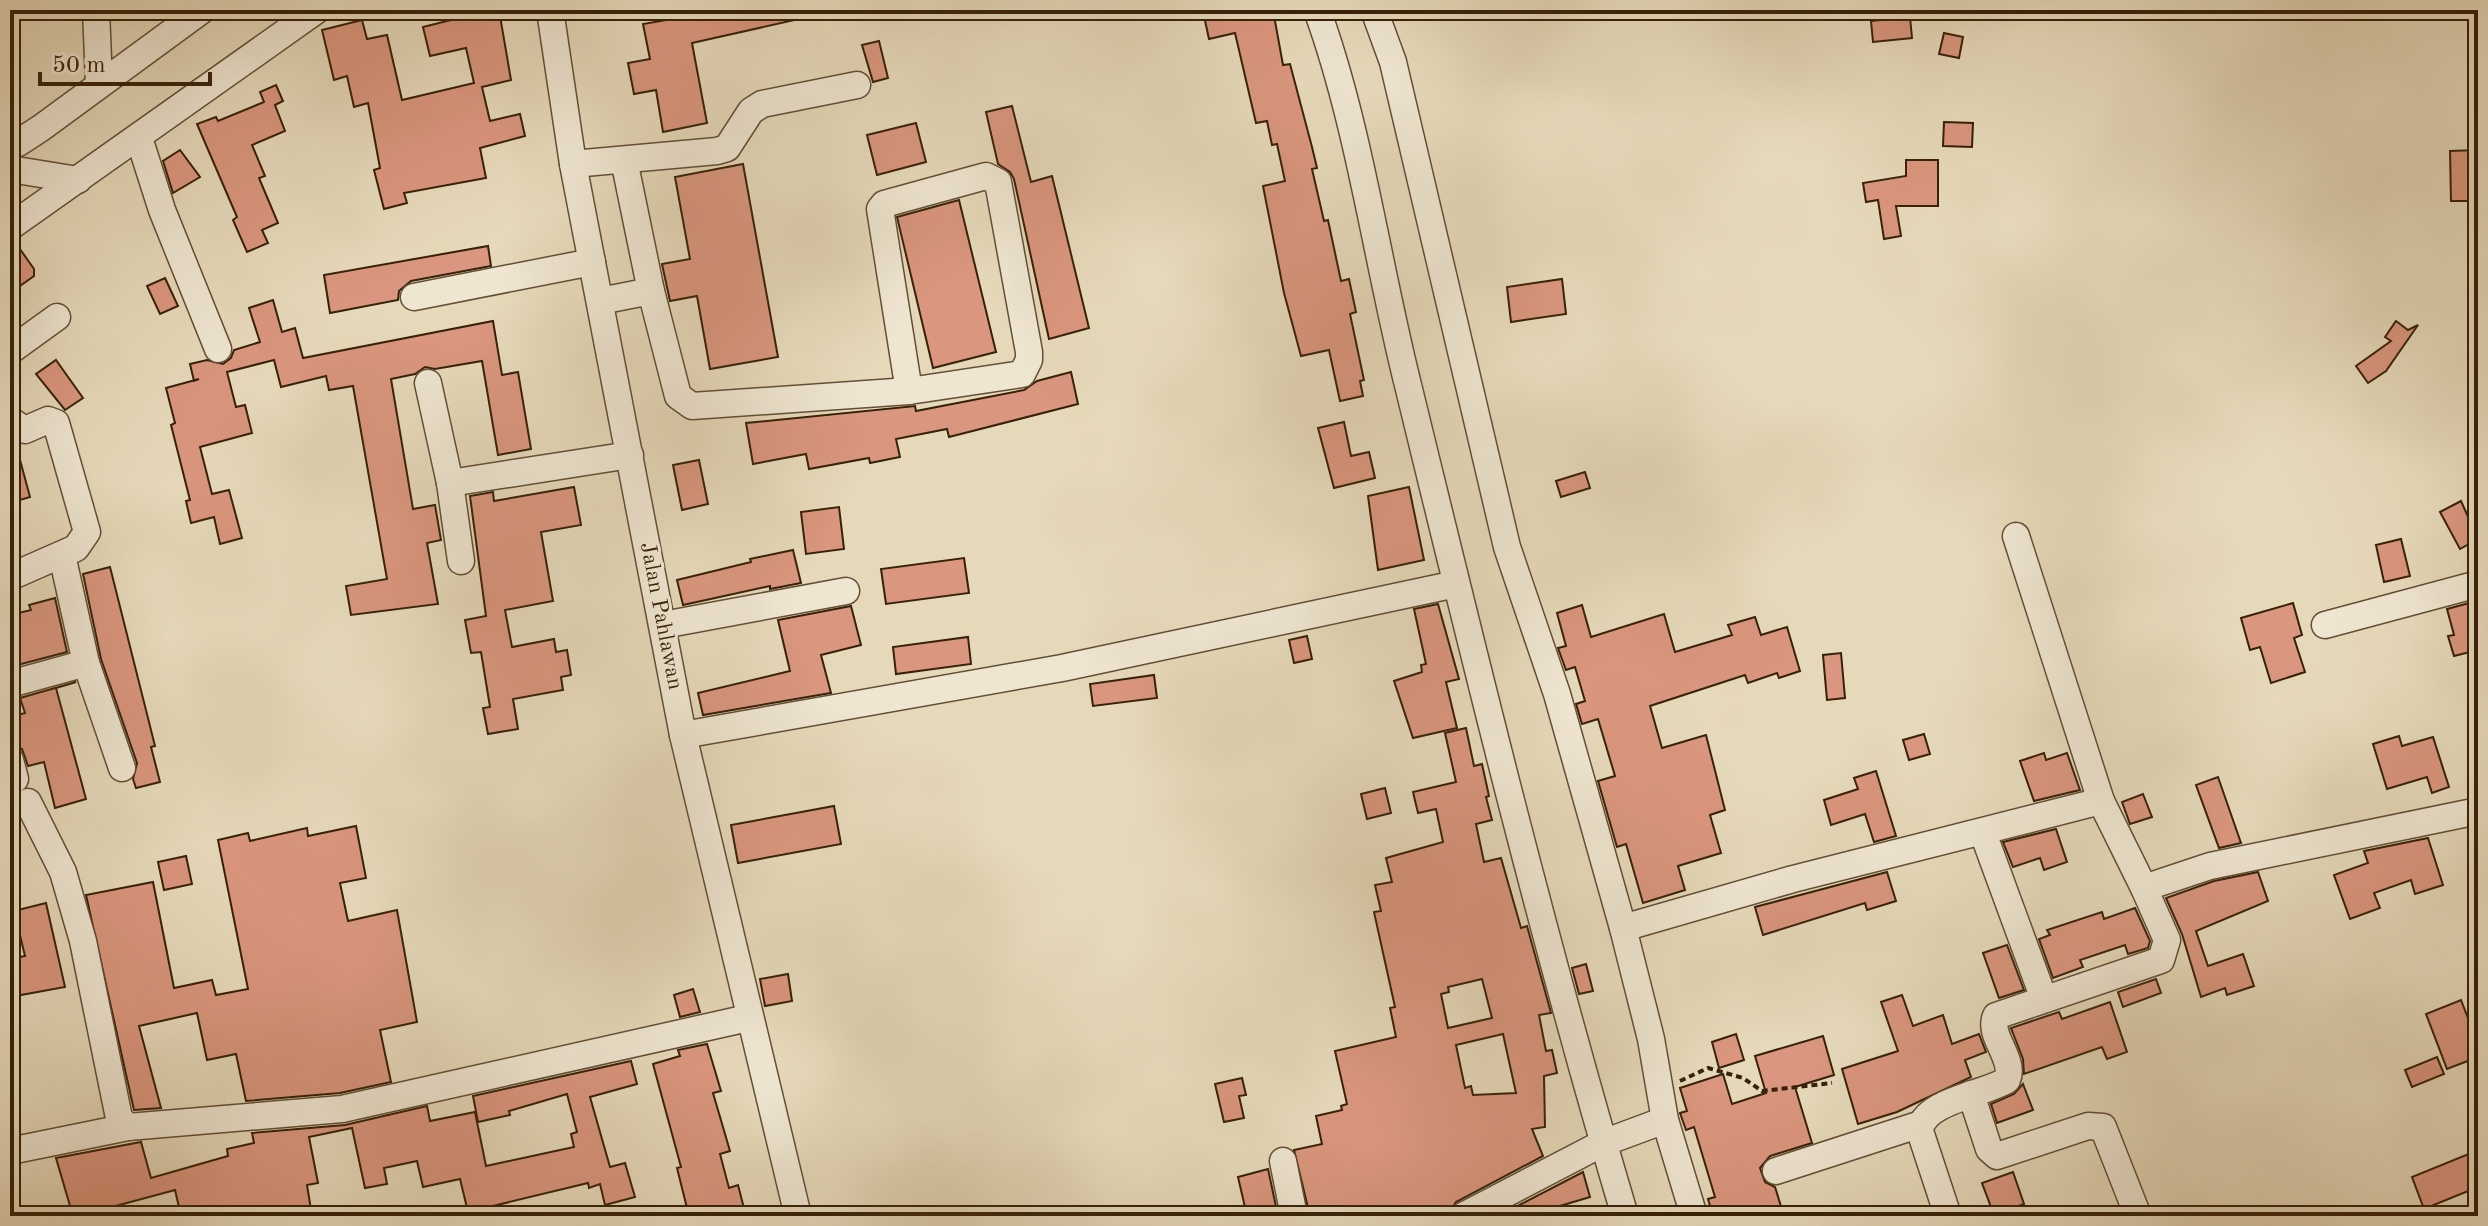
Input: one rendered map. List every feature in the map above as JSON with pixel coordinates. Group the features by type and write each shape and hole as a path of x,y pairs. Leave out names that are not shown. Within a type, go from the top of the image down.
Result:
{"street":[{"path":"96,10 99,83"},
{"path":"10,227 317,10"},
{"name":"Jalan Pahlawan","path":"550,10 573,164 683,735 748,1018 798,1216"},
{"path":"1317,10 1346,111 1395,334 1456,584 1625,1216"},
{"path":"1374,10 1393,62 1507,547 1557,694 1623,928 1651,1039 1658,1124 1694,1216"},
{"path":"10,141 18,143 41,128 195,12"},
{"path":"573,164 727,148 751,111 762,104 857,85"},
{"path":"139,138 162,210 218,349"},
{"path":"624,160 651,291 678,396 692,406 909,391 1022,374 1027,368 1029,352 994,178 986,176 899,200 880,209 909,391"},
{"path":"10,169 78,180"},
{"path":"414,297 592,262"},
{"path":"600,301 651,291"},
{"path":"10,351 57,317"},
{"path":"428,383 450,483 461,561"},
{"path":"10,420 25,430 52,421 59,429 87,532 76,548 10,577"},
{"path":"450,483 630,455"},
{"path":"1776,1171 1921,1124 1930,1112 2009,1078 1994,1028 1996,1016 2161,960 2167,940 2101,801 2016,536"},
{"path":"62,555 86,663 122,768"},
{"path":"683,735 1062,668 1456,584"},
{"path":"2325,625 2478,584"},
{"path":"663,625 846,591"},
{"path":"10,684 86,663"},
{"path":"18,780 63,872 83,941 119,1118 128,1127"},
{"path":"1623,928 1793,879 2101,801"},
{"path":"2144,888 2210,866 2478,811"},
{"path":"1983,833 2044,999"},
{"path":"10,1151 128,1127 342,1109 748,1018"},
{"path":"1971,1094 1989,1149 1997,1156 2088,1126 2103,1127 2138,1216"},
{"path":"1463,1216 1607,1142 1658,1124"},
{"path":"1921,1124 1948,1216"},
{"path":"1283,1161 1294,1216"}],"path":[{"path":"1673,1085 1708,1068 1743,1078 1762,1091 1832,1083"}],"building":[{"path":"465,10 499,10 511,80 482,87 490,121 520,114 525,136 480,148 486,178 404,193 407,203 384,209 374,170 380,168 368,103 354,107 347,76 334,80 322,30 362,20 367,39 387,35 402,100 474,83 466,48 430,56 423,27 467,16"},
{"path":"724,10 807,10 808,17 692,43 707,123 663,132 656,90 634,94 628,63 650,59 643,24"},
{"path":"1233,10 1273,10 1283,65 1290,64 1312,147 1317,168 1312,169 1324,221 1328,220 1341,281 1349,279 1356,312 1350,314 1364,380 1360,381 1363,396 1340,401 1329,350 1301,356 1284,293 1263,186 1285,181 1277,144 1272,145 1267,121 1256,123 1235,33 1209,39 1204,16"},
{"path":"1910,17 1912,38 1873,42 1871,21"},
{"path":"1944,33 1963,37 1959,58 1939,54"},
{"path":"879,41 888,78 873,82 862,45"},
{"path":"276,85 283,101 275,105 285,131 252,145 265,176 259,178 278,223 262,230 268,243 247,252 233,220 237,217 197,124 216,117 218,121 264,102 260,92"},
{"path":"1012,106 1031,182 1052,176 1089,328 1049,339 1014,179 998,164 986,112"},
{"path":"1944,122 1973,123 1972,147 1943,146"},
{"path":"916,123 926,162 877,175 867,135"},
{"path":"180,150 200,177 173,193 163,161"},
{"path":"2478,150 2478,201 2451,201 2450,151"},
{"path":"1906,160 1938,160 1938,206 1896,206 1901,236 1884,239 1878,200 1866,202 1863,183 1906,176"},
{"path":"743,164 778,357 710,369 697,296 670,301 662,264 690,259 675,177"},
{"path":"959,200 996,352 933,368 897,217"},
{"path":"15,242 34,269 34,276 10,293 10,243"},
{"path":"488,246 491,266 411,281 399,291 398,300 330,313 324,275"},
{"path":"165,278 178,306 160,314 147,286"},
{"path":"1562,279 1566,314 1511,322 1507,287"},
{"path":"273,300 282,332 295,328 303,358 493,321 502,375 518,372 531,449 498,455 482,361 435,369 425,367 415,374 391,379 413,509 435,505 441,540 427,543 438,604 351,615 346,586 387,579 353,386 329,390 326,376 281,387 274,360 227,372 236,407 245,405 252,433 200,447 212,494 229,490 242,538 220,544 214,517 191,523 186,501 190,500 171,425 175,423 166,388 194,380 190,364 207,360 223,364 231,358 234,350 260,342 249,308"},
{"path":"2396,321 2408,330 2418,325 2386,371 2368,383 2356,366 2391,341 2385,337"},
{"path":"56,360 83,398 65,410 36,374"},
{"path":"1071,372 1078,404 949,437 947,429 896,439 900,457 870,463 869,458 809,469 806,454 753,464 746,423 915,406 916,411 1024,390 1037,381"},
{"path":"1344,422 1351,456 1369,452 1375,478 1334,488 1318,428"},
{"path":"16,445 30,497 13,502 10,446"},
{"path":"699,460 708,504 682,510 673,465"},
{"path":"1585,472 1590,488 1561,497 1556,481"},
{"path":"574,487 581,525 541,532 553,601 505,610 512,647 554,639 556,652 567,650 571,675 561,677 563,690 513,699 518,729 488,734 483,708 490,707 481,652 471,653 465,620 486,616 470,496 493,492 494,501"},
{"path":"1409,487 1424,560 1378,570 1368,496"},
{"path":"2461,501 2478,539 2460,549 2440,512"},
{"path":"839,507 844,549 806,554 801,512"},
{"path":"2401,539 2410,576 2384,582 2376,545"},
{"path":"793,550 801,583 770,589 770,586 683,605 677,580"},
{"path":"964,558 969,593 886,604 881,569"},
{"path":"110,567 155,746 151,747 160,782 136,788 133,779 137,763 101,659 83,574"},
{"path":"55,598 67,652 10,667 10,615 31,610 29,605"},
{"path":"2473,602 2478,621 2478,650 2454,656 2448,636 2454,635 2447,609"},
{"path":"2293,603 2302,635 2294,638 2305,672 2271,683 2260,647 2250,650 2241,618"},
{"path":"1438,604 1459,679 1446,682 1457,728 1413,738 1394,681 1422,672 1421,665 1426,664 1414,609"},
{"path":"1582,605 1591,637 1664,614 1675,652 1732,635 1728,625 1755,617 1761,635 1787,627 1800,671 1779,678 1777,673 1748,683 1745,675 1650,706 1662,748 1706,735 1725,810 1710,815 1721,853 1678,866 1685,890 1643,903 1626,844 1617,847 1598,781 1615,776 1598,719 1582,724 1576,704 1585,701 1575,667 1566,670 1558,648 1566,646 1557,613"},
{"path":"851,606 861,645 821,655 831,693 703,715 698,693 790,671 778,620"},
{"path":"1307,636 1312,659 1294,663 1289,640"},
{"path":"968,637 971,664 896,674 893,647"},
{"path":"1841,653 1845,698 1827,700 1823,655"},
{"path":"1154,675 1157,698 1093,706 1090,684"},
{"path":"76,682 56,688 86,799 55,808 44,762 28,766 22,749 10,744 10,717 25,713 20,698"},
{"path":"1466,728 1474,766 1482,764 1492,820 1476,824 1484,862 1501,858 1521,928 1527,926 1551,1013 1539,1015 1546,1051 1552,1050 1557,1073 1544,1076 1545,1127 1532,1129 1543,1156 1456,1202 1447,1216 1310,1216 1294,1150 1322,1144 1316,1116 1342,1110 1341,1106 1347,1104 1335,1051 1396,1037 1390,1008 1395,1007 1374,912 1381,911 1375,885 1392,882 1386,858 1443,842 1436,809 1418,813 1413,792 1456,782 1445,733","holes":["1482,979 1492,1018 1448,1028 1441,994 1449,992 1448,987","1503,1034 1516,1093 1473,1095 1471,1086 1465,1088 1456,1045"]},
{"path":"1924,734 1930,754 1909,760 1903,740"},
{"path":"2399,736 2402,746 2433,737 2449,787 2432,793 2427,777 2387,789 2373,744"},
{"path":"2044,753 2046,760 2067,753 2080,790 2034,801 2020,761"},
{"path":"1876,771 1896,836 1874,842 1865,814 1831,825 1824,800 1858,789 1854,778"},
{"path":"2218,777 2241,843 2219,848 2196,785"},
{"path":"1385,788 1391,813 1367,819 1361,794"},
{"path":"2143,794 2152,817 2130,824 2122,802"},
{"path":"834,806 841,844 738,863 731,825"},
{"path":"356,826 366,878 340,883 348,921 397,910 417,1022 380,1030 391,1082 340,1093 246,1101 236,1054 207,1060 197,1013 139,1026 161,1108 134,1110 86,895 153,882 174,988 212,980 216,995 248,989 218,840 248,833 250,841 307,828 308,836"},
{"path":"2056,829 2067,862 2044,870 2040,858 2013,867 2003,842"},
{"path":"2428,838 2443,885 2415,894 2411,880 2374,893 2380,908 2350,919 2334,875 2368,863 2364,851"},
{"path":"186,856 192,884 164,890 158,862"},
{"path":"1887,872 1896,901 1867,910 1865,903 1763,935 1755,907"},
{"path":"2258,872 2268,901 2196,931 2208,966 2243,954 2254,986 2227,995 2225,988 2201,997 2182,934 2166,898 2214,881"},
{"path":"46,903 65,987 10,997 10,959 25,956 14,911"},
{"path":"2135,908 2150,941 2148,948 2128,954 2125,945 2080,960 2083,967 2053,978 2039,939 2050,935 2047,930 2102,912 2104,919"},
{"path":"2007,945 2024,990 1999,998 1983,953"},
{"path":"1586,964 1593,991 1579,994 1572,968"},
{"path":"788,974 792,1001 765,1006 760,979"},
{"path":"2156,979 2161,993 2123,1007 2118,992"},
{"path":"693,989 700,1012 680,1017 674,995"},
{"path":"1902,995 1913,1026 1943,1015 1952,1044 1979,1034 1986,1052 1965,1060 1971,1077 1897,1112 1858,1124 1842,1069 1898,1051 1881,1002"},
{"path":"2461,1000 2478,1044 2478,1057 2447,1069 2426,1014"},
{"path":"2110,1002 2127,1052 2107,1059 2102,1047 2024,1074 2023,1059 2011,1028 2059,1012 2062,1019"},
{"path":"1736,1034 1744,1060 1719,1068 1712,1042"},
{"path":"1823,1036 1834,1075 1795,1087 1812,1143 1770,1156 1760,1168 1765,1182 1775,1187 1784,1216 1713,1216 1708,1199 1715,1197 1694,1127 1686,1130 1680,1113 1687,1111 1680,1088 1723,1074 1732,1104 1766,1093 1755,1056"},
{"path":"707,1044 721,1091 713,1093 730,1151 720,1154 729,1188 738,1185 746,1216 689,1216 677,1168 681,1167 653,1064 680,1056 678,1050"},
{"path":"2437,1057 2444,1074 2412,1087 2405,1070"},
{"path":"631,1061 637,1084 590,1097 610,1167 625,1163 635,1197 605,1205 600,1184 589,1188 588,1183 468,1212 460,1179 423,1187 417,1161 384,1168 387,1184 365,1188 352,1128 309,1137 318,1183 307,1185 312,1216 181,1216 175,1190 112,1207 114,1212 101,1216 73,1216 56,1158 141,1142 151,1178 228,1156 227,1149 254,1143 252,1133 345,1125 427,1106 430,1121 475,1112 486,1166 574,1147 571,1134 577,1132 567,1094 509,1111 510,1115 478,1122 473,1096"},
{"path":"1242,1078 1246,1095 1239,1096 1244,1118 1224,1122 1215,1084"},
{"path":"2023,1084 2033,1110 1997,1123 1991,1104 2014,1094"},
{"path":"2471,1153 2478,1171 2478,1187 2424,1209 2412,1177"},
{"path":"1268,1169 1278,1216 1247,1216 1238,1177"},
{"path":"1583,1172 1590,1197 1560,1206 1563,1216 1498,1216"},
{"path":"2013,1172 2024,1204 1994,1215 1982,1183"}]}
